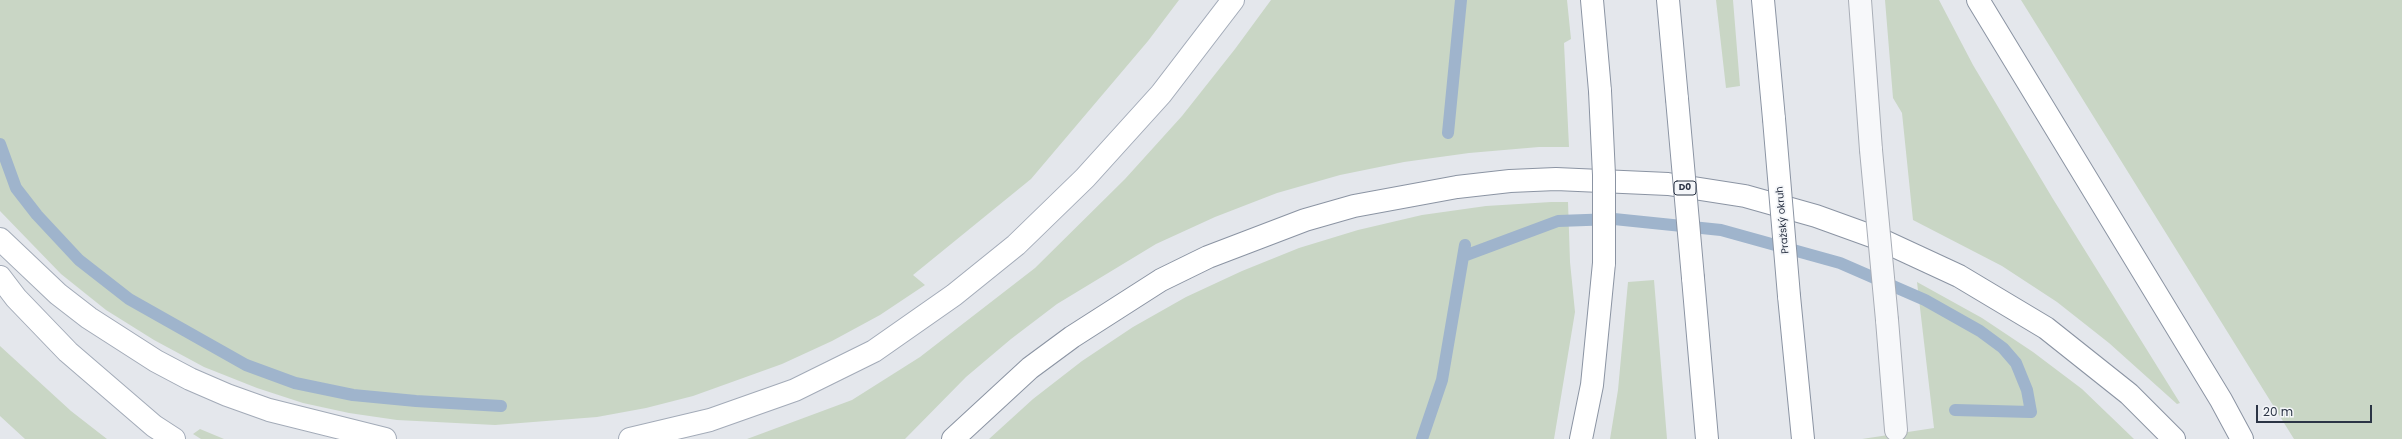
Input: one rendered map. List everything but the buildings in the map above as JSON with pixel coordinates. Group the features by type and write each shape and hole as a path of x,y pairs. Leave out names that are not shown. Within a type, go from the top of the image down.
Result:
{"main road":[{"path":"630,439 710,420 795,390 874,351 954,295 1016,245 1085,178 1161,94 1233,0"},
{"path":"1581,439 1592,385 1604,264 1604,175 1600,91 1592,0"},
{"name":"D0","path":"1668,0 1707,439"},
{"name":"Pražský okruh","path":"1763,0 1803,439"},
{"path":"1978,0 2221,400 2242,439"},
{"path":"953,439 1030,368 1072,337 1161,280 1208,258 1276,230 1354,206 1457,187 1556,179 1668,184 1745,196 1816,216 1877,238 1959,276 2046,328 2129,394 2174,439"},
{"path":"0,239 58,294 88,318 129,344 190,379 227,395 269,410 385,439"},
{"path":"0,277 16,298 68,352 154,426 174,439"}],"lane":[{"path":"1860,0 1896,430"}],"green space":[{"path":"0,0 1179,0 1148,41 1031,179 913,275 925,285 880,315 832,341 782,364 693,396 646,408 597,417 495,425 397,420 349,413 303,403 257,388 204,367 154,340 106,310 61,274 0,211"},
{"path":"1271,0 1567,0 1571,39 1564,43 1569,147 1539,147 1469,153 1404,162 1340,175 1277,193 1215,217 1156,244 1057,304 1011,339 966,377 905,439 747,439 852,400 920,357 1035,268 1125,179 1182,116 1235,49"},
{"path":"1716,0 1733,0 1740,86 1726,88"},
{"path":"1885,0 1939,0 1973,65 2053,199 2180,403 2177,404 2109,343 2057,302 2002,266 1913,220 1902,113 1893,98"},
{"path":"2021,0 2402,0 2402,439 2294,439"},
{"path":"1568,202 1570,262 1575,312 1554,439 989,439 1033,399 1082,361 1133,327 1186,297 1242,271 1299,248 1358,230 1422,215 1486,206"},
{"path":"1654,280 1667,439 1610,439 1618,390 1628,282"},
{"path":"1917,282 1982,318 2033,352 2082,389 2134,439 1862,439 1934,428"},
{"path":"0,346 71,411 107,439 25,439 0,416"},
{"path":"200,429 224,439 201,439 193,434"}],"waterway":[{"path":"1448,133 1461,0"},
{"path":"0,144 16,188 37,215 79,260 129,299 246,365 295,383 353,395 416,401 501,406"},
{"path":"1464,256 1558,221 1614,219 1721,230 1840,263 1925,300 1980,331 2003,348 2016,363 2027,390 2031,412 1955,410"},
{"path":"1422,439 1442,380 1465,245"}]}
